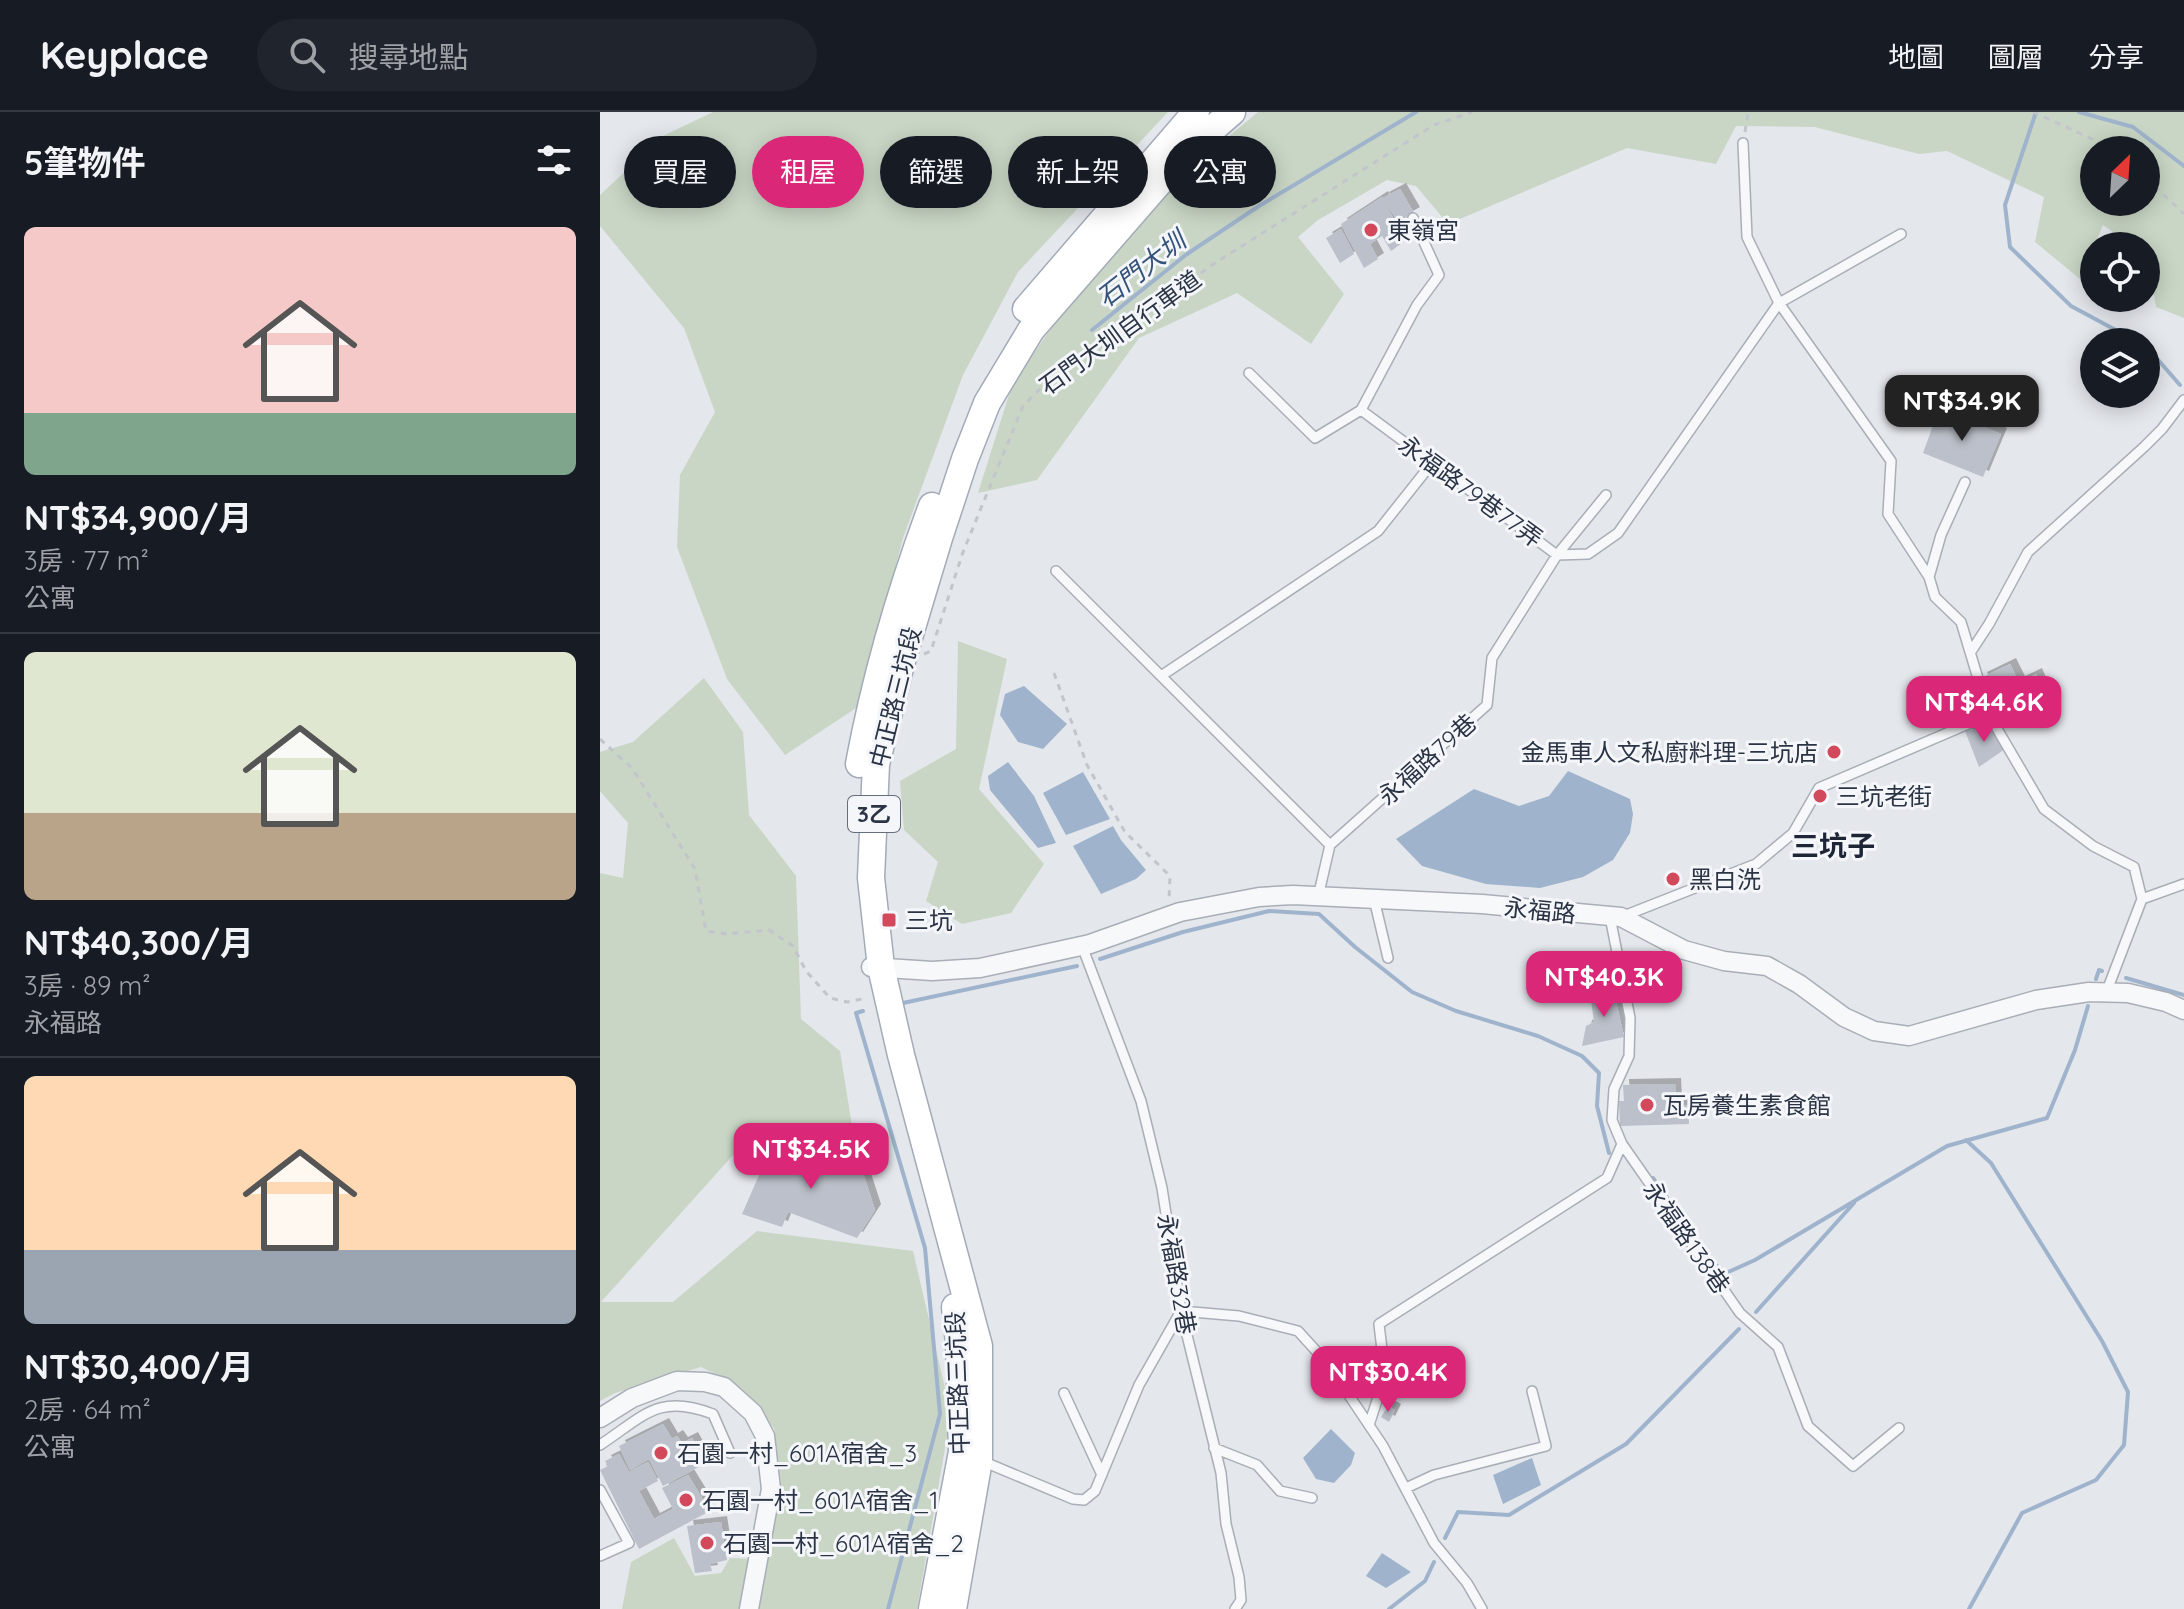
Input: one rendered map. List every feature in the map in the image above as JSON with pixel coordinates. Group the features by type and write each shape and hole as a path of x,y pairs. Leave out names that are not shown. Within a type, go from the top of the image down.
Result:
{"main road":[{"name":"中正路三坑段","path":"953,1609 971,1456 979,1346 901,1055 857,908 858,770 873,692 909,570 952,450 988,366 1028,307 1196,112"},
{"name":"中正路三坑段","path":"932,1609 971,1456 953,1293 906,1128 874,996 871,878 876,764 901,664 965,459 987,403 1031,330 1185,153 1232,112"}],"street":[{"name":"永福路","path":"875,967 932,971 980,968 1082,946 1168,917 1259,897 1318,897 1482,904 1616,917 1684,950 1724,961 1767,966 1799,984 1844,1017 1874,1031 1909,1036 2036,1000 2089,992 2128,993 2166,1002 2184,1010"},
{"path":"600,1418 632,1398 677,1381 705,1382 724,1387 753,1413 765,1436 771,1489 749,1609"}],"lane":[{"path":"1743,143 1747,237 1779,303 1891,461 1888,514 1929,577 1935,597 1961,622 1972,650 1989,715 2044,809 2093,846 2134,867 2142,899 2106,993"},
{"path":"1249,373 1315,438 1361,410 1417,305 1439,275 1413,218"},
{"name":"永福路79巷77弄","path":"1361,410 1557,555 1588,554 1618,533 1779,303 1901,234"},
{"path":"1972,650 2028,552 2144,447 2184,400"},
{"path":"1161,676 1378,531 1432,463"},
{"path":"1929,577 1941,535 1965,482"},
{"name":"永福路79巷","path":"1330,845 1487,705 1492,658 1557,555 1606,495"},
{"path":"1056,571 1330,845 1318,897"},
{"path":"1616,917 1756,864 1793,833 1819,788 1989,715"},
{"path":"2142,899 2184,884"},
{"path":"1374,899 1388,958"},
{"name":"永福路138巷","path":"1616,917 1630,1018 1629,1056 1614,1089 1612,1120 1622,1144 1740,1313 1778,1347 1808,1426 1853,1466 1899,1428"},
{"name":"永福路32巷","path":"1082,946 1141,1101 1162,1188 1181,1311 1221,1473 1226,1524 1239,1577 1241,1600 1235,1609"},
{"path":"1369,1425 1385,1376 1379,1324 1607,1178 1622,1144"},
{"path":"971,1456 1073,1499 1084,1500 1095,1491 1139,1385 1181,1311 1239,1316 1298,1331 1328,1364 1369,1425 1434,1543 1467,1583 1482,1609"},
{"path":"1406,1488 1434,1475 1546,1446 1532,1391"},
{"path":"1064,1393 1102,1475"},
{"path":"600,1445 659,1406 690,1405 713,1414 730,1453"},
{"path":"1214,1448 1257,1465 1280,1491 1312,1498"},
{"path":"600,1490 629,1543 600,1556"}],"path":[{"name":"石門大圳自行車道","path":"901,664 931,651 963,552 1023,406 1047,382 1228,254 1434,125 1472,112"},
{"path":"1743,143 1748,112"},
{"path":"2033,112 2086,136"},
{"path":"2160,191 2184,214"},
{"path":"1054,673 1087,765 1125,832 1170,876 1168,917"},
{"path":"600,739 632,768 695,869 706,931 727,934 769,930 793,946 806,971 830,998 847,1002 874,996"}],"green space":[{"path":"713,112 1168,112 1146,136 1008,136 1008,208 1078,208 1018,272 963,375 903,538 859,706 785,755 727,679 677,547 680,475 715,412 684,328 600,226 600,195 624,173 624,208 736,208 736,136 663,136"},
{"path":"1258,112 2184,112 2184,318 2160,309 2160,232 2113,232 2103,225 2100,232 2080,232 2080,279 2035,242 2044,197 1947,151 1919,154 1815,127 1736,126 1716,164 1627,148 1448,224 1416,186 1387,180 1318,220 1298,237 1344,294 1311,344 1237,293 1139,338 1037,480 978,493 1013,382 1060,316 1164,191 1164,208 1276,208 1276,136 1229,136"},
{"path":"958,641 1007,659 979,789 1044,864 1011,913 962,924 926,901 938,862 904,830 900,781 956,749"},
{"path":"704,678 743,732 749,815 796,876 801,1019 840,1051 853,1132 761,1124 601,1302 673,1302 757,1231 913,1251 951,1414 917,1609 758,1609 781,1482 774,1428 734,1383 701,1367 615,1393 600,1401 600,873 623,878 628,823 600,791 600,752 633,742"},
{"path":"674,1538 695,1576 721,1573 730,1558 753,1559 742,1609 622,1609 631,1562"}],"water":[{"path":"1024,686 1067,724 1043,749 1018,742 1000,715 1005,694"},
{"path":"1008,762 1034,796 1056,843 1038,848 990,790 988,776"},
{"path":"1568,771 1630,799 1633,814 1630,833 1613,860 1583,877 1540,888 1486,884 1422,866 1396,839 1474,789 1519,806 1549,796"},
{"path":"1083,772 1110,819 1066,835 1043,793"},
{"path":"1113,826 1146,870 1136,879 1101,894 1073,846"},
{"path":"1331,1429 1355,1453 1351,1465 1334,1483 1316,1479 1303,1458"},
{"path":"1532,1458 1541,1485 1503,1504 1493,1475"},
{"path":"1382,1553 1411,1572 1386,1588 1366,1576"}],"building":[{"path":"1400,189 1414,213 1398,222 1383,198"},
{"name":"東嶺宮","path":"1382,197 1405,241 1391,251 1382,236 1370,244 1378,259 1364,268 1341,224"},
{"path":"1341,229 1354,254 1340,263 1326,238"},
{"path":"1939,409 2001,434 1983,477 1923,453"},
{"path":"2010,664 2019,682 2036,674 2047,699 2025,709 2029,716 2005,727 1981,678"},
{"path":"1974,701 1978,711 1968,715 1964,705"},
{"path":"1990,726 2005,749 1979,767 1965,731"},
{"path":"1613,989 1624,1037 1582,1046 1586,1026 1594,1022 1590,992"},
{"name":"瓦房養生素食館","path":"1675,1084 1676,1105 1688,1105 1689,1124 1620,1126 1619,1101 1624,1101 1623,1085"},
{"path":"774,1141 811,1159 817,1144 861,1167 875,1210 857,1238 788,1212 782,1227 742,1214"},
{"path":"1388,1406 1395,1410 1389,1422 1381,1417"},
{"name":"石園一村_601A宿舍_3","path":"663,1424 672,1439 677,1436 682,1443 692,1438 706,1463 663,1486 649,1459 630,1470 619,1446"},
{"name":"石園一村_601A宿舍_1","path":"619,1454 629,1472 648,1462 658,1481 639,1491 654,1519 673,1509 662,1488 688,1475 710,1511 639,1549 600,1470 608,1466 605,1461"},
{"name":"石園一村_601A宿舍_2","path":"721,1522 727,1560 710,1564 712,1571 695,1573 687,1526"}],"waterway":[{"name":"石門大圳","path":"1092,330 1187,254 1259,206 1416,112"},
{"path":"2036,112 2005,205 2010,247 2071,306 2112,328"},
{"name":"石門大圳","path":"2079,112 2133,127 2184,166"},
{"path":"2160,362 2180,385"},
{"path":"1100,959 1183,932 1269,911 1319,914 1412,992 1456,1011 1538,1036 1582,1056 1599,1073 1597,1106 1609,1153"},
{"path":"903,1003 1077,966"},
{"path":"2096,979 2099,970 2102,971"},
{"path":"2126,978 2184,995"},
{"path":"1653,1178 1712,1262 1726,1273 1755,1260 1947,1146 2047,1118 2075,1050 2088,1006"},
{"path":"863,1011 856,1013 925,1248 940,1414 888,1609"},
{"path":"1966,1140 1991,1163 2102,1341 2128,1392 2124,1445 2096,1480 2022,1513 1969,1609"},
{"path":"1756,1312 1854,1203"},
{"path":"1445,1538 1458,1512 1509,1515 1626,1444 1739,1329"},
{"path":"1389,1609 1425,1581 1434,1562"}],"place":[{"name":"東嶺宮","path":"1371,230"},
{"name":"金馬車人文私廚料理-三坑店","path":"1834,752"},
{"name":"三坑老街","path":"1820,796"},
{"name":"黑白洗","path":"1673,879"},
{"name":"三坑","path":"889,920"},
{"name":"瓦房養生素食館","path":"1647,1105"},
{"name":"石園一村_601A宿舍_3","path":"661,1453"},
{"name":"石園一村_601A宿舍_1","path":"686,1500"},
{"name":"石園一村_601A宿舍_2","path":"707,1543"}],"district":[{"name":"三坑子","path":"1833,845"}]}
